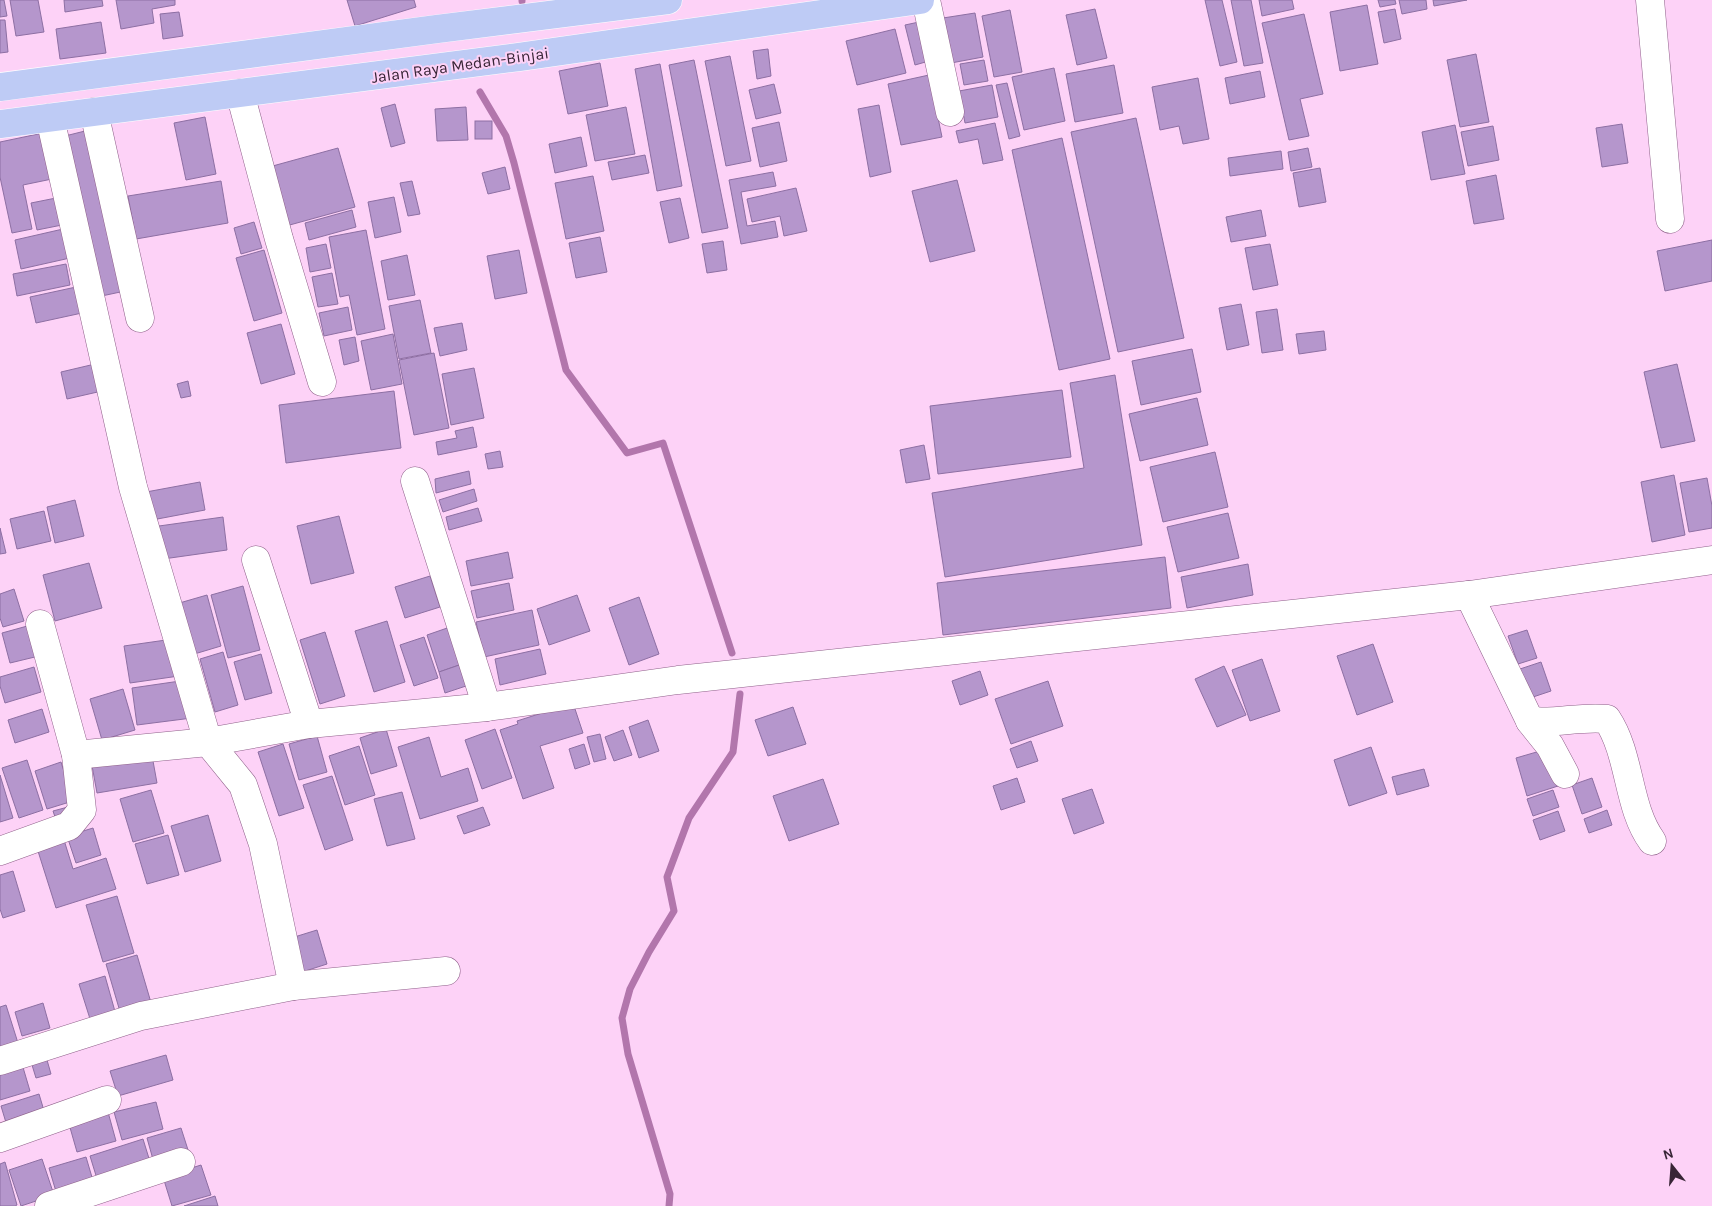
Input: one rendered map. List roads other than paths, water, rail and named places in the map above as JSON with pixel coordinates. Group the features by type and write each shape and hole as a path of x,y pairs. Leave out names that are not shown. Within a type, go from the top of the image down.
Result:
{"main road":[{"path":"0,87 668,0"},
{"name":"Jalan Raya Medan-Binjai","path":"0,124 518,57 920,0"}],"street":[{"path":"926,0 950,112"},
{"path":"1650,0 1670,219"},
{"path":"240,93 322,382"},
{"path":"94,112 140,318"},
{"path":"50,118 133,487 208,742 243,785 263,844 293,986"},
{"path":"415,481 486,706"},
{"path":"256,560 309,724"},
{"path":"76,755 208,742 309,724 486,706 688,679 1469,595 1712,560"},
{"path":"1469,595 1530,721 1550,746 1565,774"},
{"path":"0,851 69,826 82,810 76,755 40,624"},
{"path":"1530,721 1546,723 1592,717 1607,719 1612,725 1622,754 1643,827 1652,841"},
{"path":"0,1060 141,1016 293,986 446,971"},
{"path":"0,1138 107,1100"},
{"path":"49,1206 181,1162"}],"waterway":[{"path":"480,92 506,136 566,370 627,453 663,443 732,653"},
{"path":"669,1206 670,1194 628,1054 622,1018 630,989 649,952 674,911 667,877 689,818 733,752 740,694"}]}
